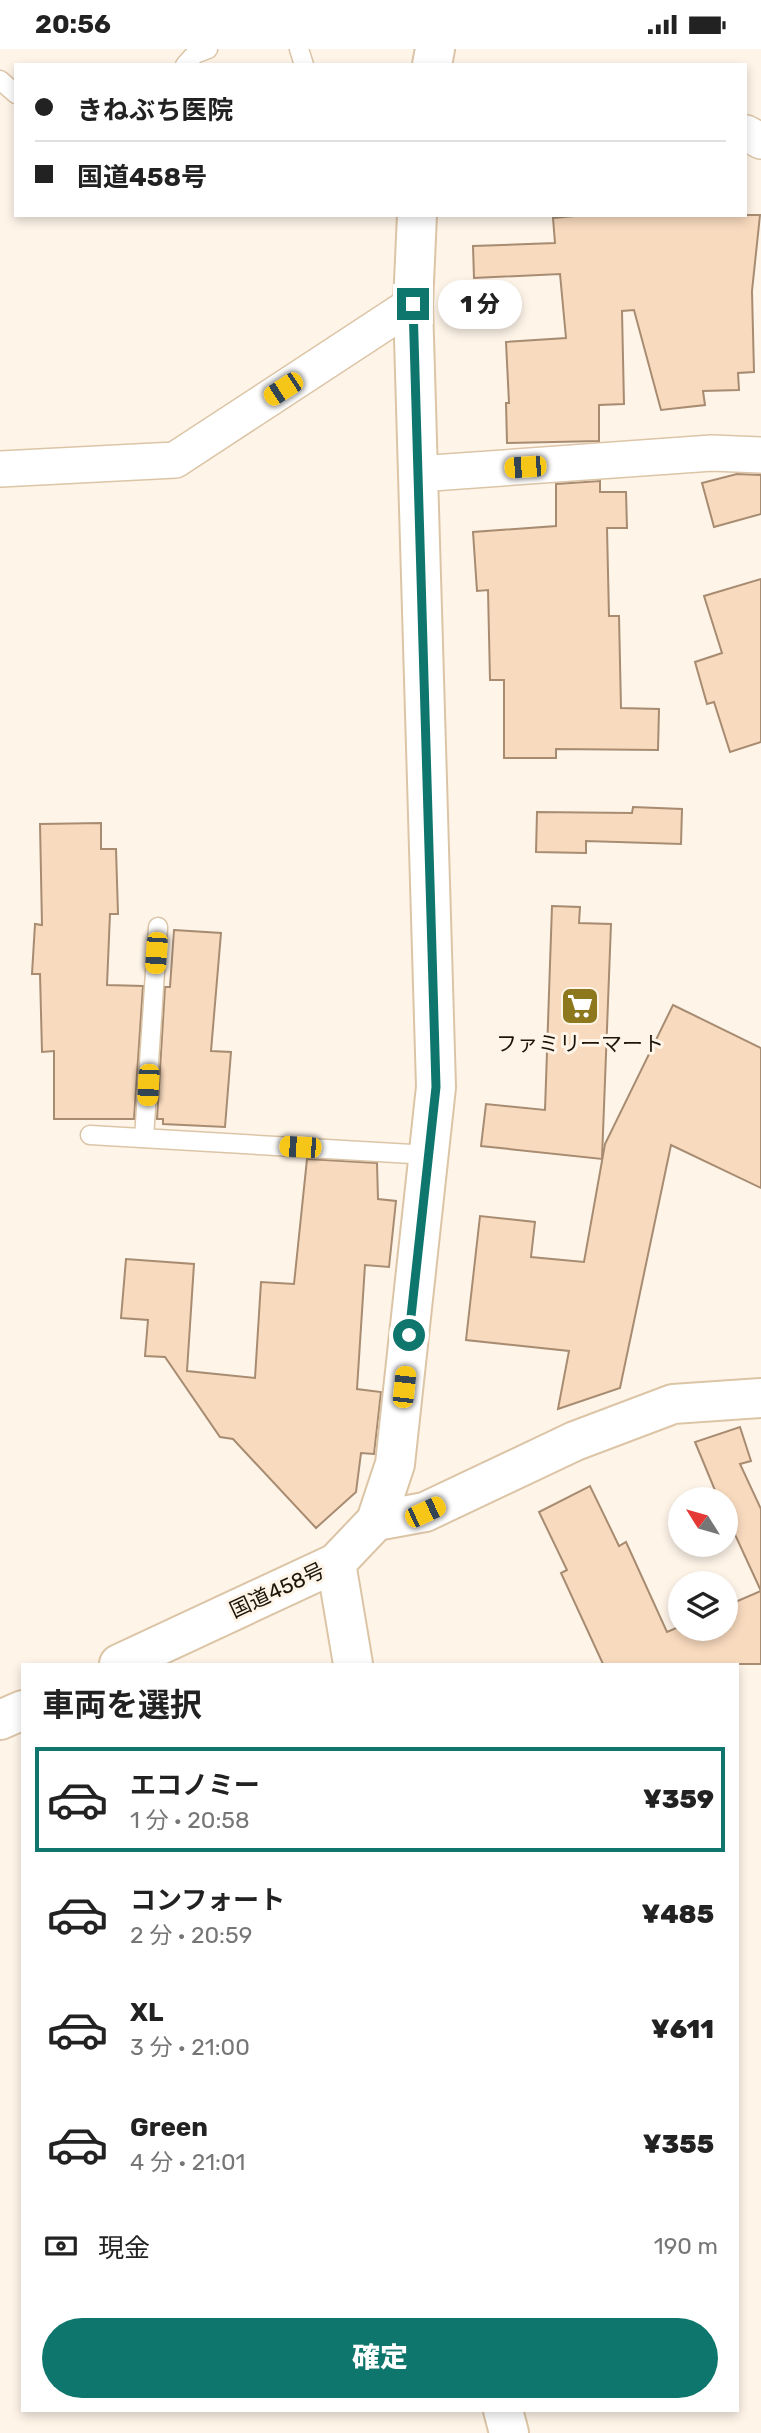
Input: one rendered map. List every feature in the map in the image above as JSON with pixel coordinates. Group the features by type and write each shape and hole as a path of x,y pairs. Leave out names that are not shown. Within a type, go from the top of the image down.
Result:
{"main road":[{"name":"国道458号","path":"122,1663 336,1563 376,1521 395,1464 436,1087 413,304 417,217"},
{"path":"376,1521 425,1512 575,1440 673,1404 761,1398"},
{"path":"336,1563 353,1663"},
{"path":"0,1720 21,1711"},
{"path":"504,2412 509,2433"}],"street":[{"path":"0,469 176,460 413,304"},
{"path":"418,474 712,453 761,455"}],"lane":[{"path":"187,63 195,54 208,49"},
{"path":"0,80 14,93"},
{"path":"144,1138 158,927"},
{"path":"90,1135 429,1155"}],"building":[{"path":"760,215 752,291 754,372 738,373 739,390 703,391 705,405 661,410 634,310 622,311 624,404 599,405 599,441 507,443 506,403 509,403 506,342 566,338 560,274 474,278 473,246 555,243 553,218"},
{"path":"737,474 761,475 761,514 714,527 702,483"},
{"path":"600,481 600,492 626,492 627,528 607,528 609,616 619,616 621,708 659,709 658,750 556,749 556,758 504,758 504,680 490,680 488,590 477,591 473,532 556,526 556,484"},
{"path":"761,579 761,742 730,752 714,702 707,704 695,662 722,653 704,596"},
{"path":"633,807 682,809 681,844 586,841 586,853 536,852 537,812 632,813"},
{"path":"101,823 101,849 116,849 118,914 110,914 107,985 143,986 134,1119 54,1119 54,1051 42,1052 40,974 32,974 35,924 42,925 40,824"},
{"path":"552,906 580,907 579,923 611,924 602,1159 481,1146 486,1104 545,1110"},
{"path":"174,930 221,933 211,1051 231,1052 225,1127 163,1124 163,1119 157,1119 165,987 170,987"},
{"path":"673,1005 761,1048 761,1188 671,1145 620,1388 558,1409 569,1351 466,1340 480,1216 535,1222 531,1257 584,1262 605,1144"},
{"path":"307,1159 377,1163 378,1199 396,1201 389,1267 365,1265 357,1389 381,1392 374,1454 361,1453 356,1492 316,1528 233,1439 220,1437 165,1357 145,1356 148,1320 121,1318 126,1259 194,1264 187,1371 255,1378 261,1282 294,1284"},
{"path":"740,1427 751,1461 740,1464 761,1509 761,1591 738,1541 738,1487 714,1487 695,1442"},
{"path":"590,1486 619,1546 626,1542 667,1632 668,1641 738,1641 738,1601 761,1591 761,1664 603,1663 561,1573 567,1570 539,1512"}],"place":[{"name":"ファミリーマート","path":"580,1006"}],"route":[{"path":"409,1335 436,1087 413,304"}]}
